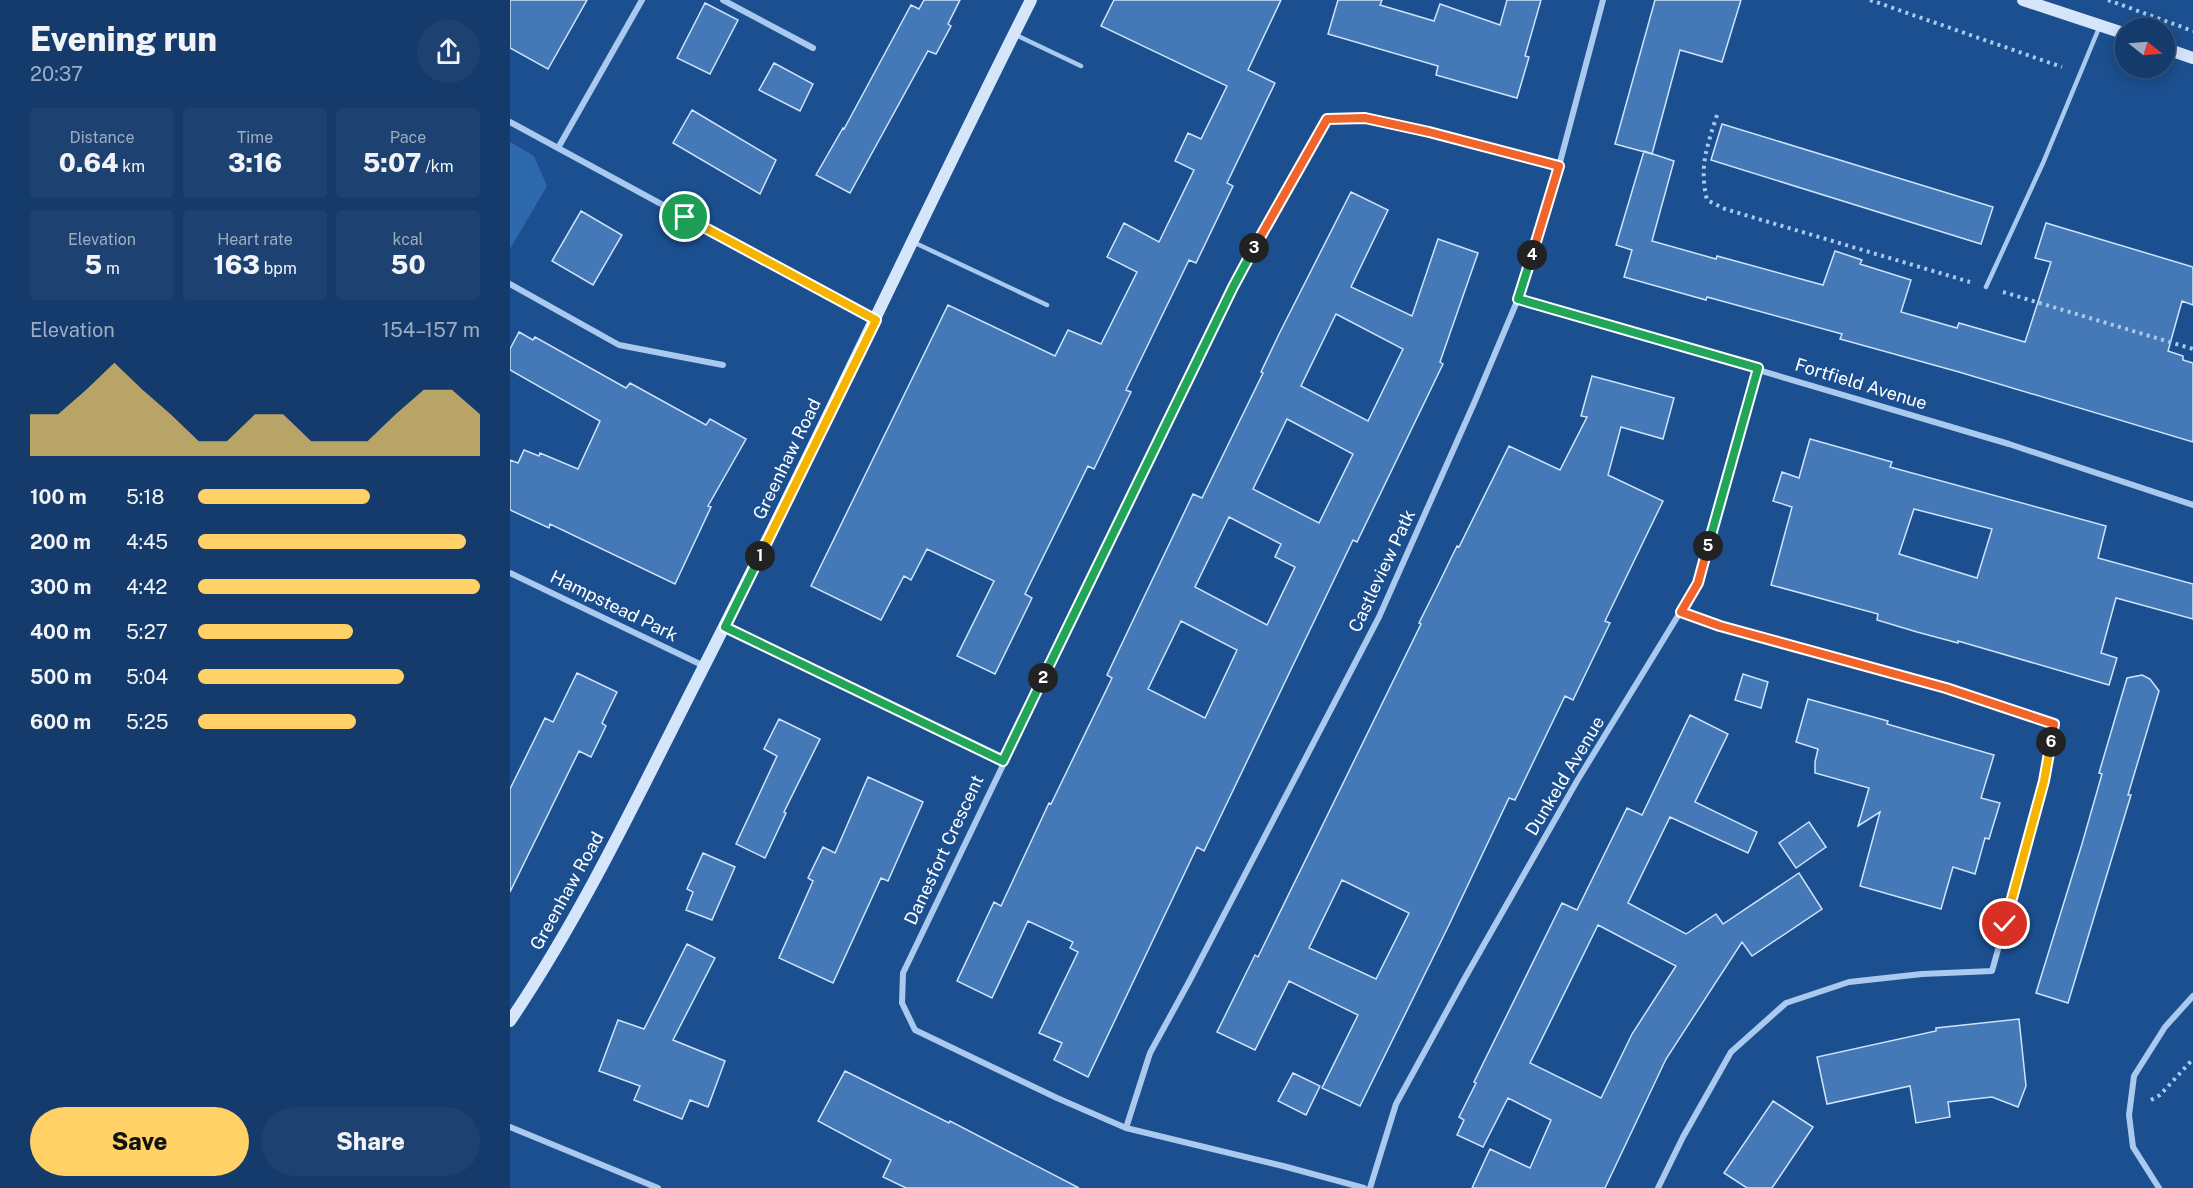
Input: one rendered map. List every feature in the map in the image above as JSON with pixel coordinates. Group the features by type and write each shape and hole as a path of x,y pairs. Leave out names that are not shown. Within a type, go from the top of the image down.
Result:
{"main road":[{"name":"Greenhaw Road","path":"510,1021 536,983 608,854 725,627 1032,0"},
{"path":"2023,0 2045,4 2115,30"},
{"path":"2175,52 2193,58"}],"street":[{"path":"558,148 642,0"},
{"path":"723,0 813,48"},
{"name":"Castleview Patk","path":"1126,1128 1150,1053 1379,617 1475,401 1518,299 1559,166 1603,0"},
{"name":"Danesfort Crescent","path":"1364,1188 1126,1128 1057,1098 915,1030 902,1004 903,973 1233,287 1327,119 1365,118 1559,166"},
{"path":"510,122 876,320"},
{"path":"510,284 620,345 723,365"},
{"name":"Fortfield Avenue","path":"1518,299 2009,444 2193,505"},
{"name":"Dunkeld Avenue","path":"1370,1188 1396,1104 1577,781 1698,583 1758,368"},
{"name":"Hampstead Park","path":"510,573 704,666"},
{"path":"1658,1188 1683,1137 1731,1052 1786,1003 1849,982 1922,974 1992,971 2044,781 2054,724 1946,688 1720,626 1681,612"},
{"path":"725,627 1003,761"},
{"path":"2159,1188 2133,1147 2129,1114 2134,1076 2165,1027 2193,996"},
{"path":"510,1127 658,1188"}],"lane":[{"path":"1986,288 2043,163 2100,25"},
{"path":"1014,34 1081,66"},
{"path":"913,242 1047,305"}],"path":[{"path":"1870,0 2081,73"},
{"path":"2108,0 2193,31"},
{"path":"1717,115 1704,158 1703,183 1707,200 1725,209 2193,349"},
{"path":"2129,1114 2160,1095 2193,1059"}],"shaded area":[{"path":"510,142 534,156 547,186 510,249"}],"building":[{"path":"510,0 587,0 548,69 510,48"},
{"path":"924,0 960,0 948,24 951,26 936,54 928,51 850,193 816,175 844,129 911,5 919,9"},
{"path":"1114,0 1281,0 1248,70 1275,83 1227,183 1233,186 1196,263 1189,260 1126,390 1131,392 1094,469 1088,466 1025,594 1032,598 995,674 957,656 994,581 927,549 911,580 904,576 881,620 811,586 948,305 1055,356 1068,330 1101,344 1137,272 1107,257 1124,223 1159,242 1194,170 1175,161 1188,133 1201,139 1227,86 1101,26"},
{"path":"1338,0 1382,0 1380,5 1434,21 1440,4 1500,25 1507,0 1541,0 1525,56 1529,57 1517,98 1436,75 1438,66 1328,34"},
{"path":"1655,0 1741,0 1722,62 1680,50 1652,154 1615,144"},
{"path":"705,3 738,20 710,74 677,58"},
{"path":"774,63 813,84 800,111 759,90"},
{"path":"692,110 776,160 760,194 673,143"},
{"path":"1722,124 1993,207 1981,244 1711,160"},
{"path":"1644,151 1674,161 1652,241 1823,285 1835,251 1862,260 1860,264 1911,280 1901,312 1957,328 1959,323 2025,342 2051,262 2035,258 2046,223 2193,267 2193,305 2182,301 2168,351 2183,356 2183,360 2193,363 2193,442 1840,339 1842,334 1624,277 1632,250 1616,245"},
{"path":"1351,192 1388,210 1351,287 1412,316 1438,239 1478,253 1440,362 1443,364 1357,542 1353,540 1204,851 1197,847 1088,1077 1054,1060 1062,1043 1039,1033 1078,952 1070,948 1073,942 1028,921 992,998 957,981 994,902 1001,906 1049,803 1051,804 1112,678 1107,675 1193,494 1202,498 1263,373 1261,372","holes":["1336,314 1403,349 1368,421 1301,386","1287,419 1353,454 1319,523 1253,489","1229,517 1281,544 1275,557 1295,567 1267,625 1195,587","1181,621 1237,650 1205,718 1148,689"]},
{"path":"581,211 622,235 593,285 552,261"},
{"path":"519,332 533,340 535,337 626,388 630,383 706,425 710,419 746,439 708,506 711,507 675,584 550,524 549,528 510,510 510,460 518,463 524,450 539,456 540,453 578,469 600,421 510,370 510,349"},
{"path":"1592,376 1674,398 1663,439 1621,427 1608,475 1663,501 1605,621 1610,623 1573,700 1565,696 1515,800 1509,798 1360,1106 1322,1088 1358,1015 1289,981 1255,1050 1217,1032 1255,955 1258,957 1421,624 1419,623 1509,446 1560,470 1587,417 1581,416","holes":["1342,880 1409,913 1376,979 1309,948"]},
{"path":"1810,439 1892,462 1890,467 2106,526 2098,558 2193,584 2193,619 2116,598 2101,653 2117,658 2109,685 1958,641 1958,643 1917,632 1877,620 1878,614 1771,585 1792,507 1773,501 1782,472 1799,478","holes":["1914,509 1992,529 1977,578 1899,554"]},
{"path":"577,673 617,692 602,723 606,726 591,757 579,751 510,892 510,789 545,718 553,722"},
{"path":"1743,674 1768,682 1761,708 1735,700"},
{"path":"2142,675 2150,679 2159,691 2128,795 2131,795 2068,1003 2036,993 2082,844 2102,774 2099,773 2127,678"},
{"path":"1808,699 1888,721 1887,724 1994,755 1981,798 2000,803 1989,839 1985,838 1975,874 1953,867 1941,909 1860,886 1880,812 1858,826 1869,788 1815,773 1818,749 1796,742"},
{"path":"1690,715 1728,734 1695,802 1757,832 1748,853 1670,817 1628,903 1686,934 1716,914 1723,924 1799,873 1822,909 1752,956 1742,942 1666,1059 1605,1188 1472,1188 1490,1149 1530,1168 1551,1120 1508,1098 1483,1147 1457,1135 1464,1120 1459,1117 1562,903 1577,910 1627,808 1642,815","holes":["1598,925 1676,966 1632,1034 1601,1098 1530,1063"]},
{"path":"779,719 820,739 784,812 786,813 765,858 736,844 777,756 764,749"},
{"path":"868,777 923,802 888,881 881,878 833,983 779,958 813,881 808,878 823,847 835,853"},
{"path":"1809,822 1826,847 1796,868 1779,843"},
{"path":"703,853 735,867 712,920 686,910 693,892 687,889"},
{"path":"687,944 715,958 673,1040 725,1061 708,1107 690,1100 682,1119 634,1100 640,1086 599,1071 618,1020 644,1029"},
{"path":"2019,1019 2026,1086 2018,1107 1992,1097 1948,1102 1950,1117 1916,1123 1910,1086 1827,1104 1817,1057 1936,1031 1936,1028"},
{"path":"845,1071 949,1123 950,1121 1079,1188 906,1188 883,1177 891,1160 818,1121"},
{"path":"1293,1073 1320,1086 1306,1115 1278,1101"},
{"path":"1773,1101 1813,1127 1772,1188 1747,1188 1724,1173"}],"route":[{"path":"685,217 876,320 725,627 1003,761 1233,287 1327,119 1365,118 1559,166 1518,299 1758,368 1698,583 1681,612 1720,626 1946,688 2054,724 2044,781 2005,924"}]}
